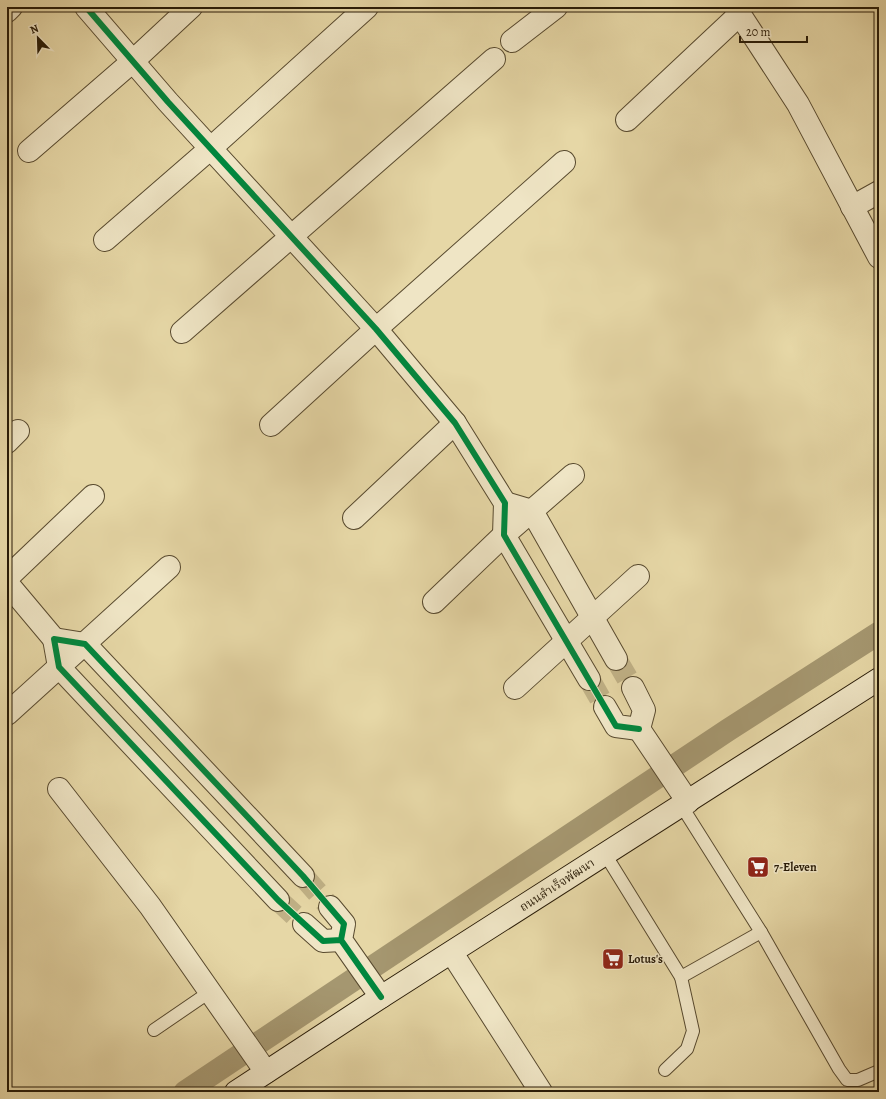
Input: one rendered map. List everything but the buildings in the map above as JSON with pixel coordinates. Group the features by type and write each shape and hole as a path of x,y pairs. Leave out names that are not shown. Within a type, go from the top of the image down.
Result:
{"street":[{"path":"7,11 11,7"},
{"path":"86,7 211,148 292,235 376,329 456,423 505,503 504,535 589,679"},
{"path":"29,151 133,61 191,7"},
{"path":"104,240 211,148 367,7"},
{"path":"512,41 556,7"},
{"path":"627,120 738,10 798,104 879,257"},
{"path":"182,332 494,59"},
{"path":"271,425 376,329 564,162"},
{"path":"852,207 879,192"},
{"path":"354,518 456,423"},
{"path":"434,602 504,535 572,475"},
{"path":"7,578 93,496"},
{"path":"505,503 532,511 616,659"},
{"path":"7,714 169,567"},
{"path":"515,688 638,576"},
{"path":"7,583 54,639 60,667 278,900"},
{"path":"54,639 84,644 303,876"},
{"name":"ถนนสำเร็จพัฒนา","path":"236,1092 381,997 879,679"},
{"path":"633,688 644,710 641,733"},
{"path":"605,707 616,726 641,733 672,779 684,804"},
{"path":"59,789 150,906 266,1072"},
{"path":"330,907 344,924 344,943 381,997"},
{"path":"304,924 323,940 344,943"},
{"path":"452,953 541,1092"}],"lane":[{"path":"684,804 761,932 839,1070 848,1080 858,1080 879,1072"},
{"path":"605,854 681,977 693,1031 687,1049 665,1070"},
{"path":"681,977 761,932"},
{"path":"154,1030 210,991"}],"waterway":[{"path":"185,1092 728,730 879,633"}],"tunnel":[{"path":"616,659 633,688"},
{"path":"589,679 605,707"},
{"path":"303,876 330,907"},
{"path":"278,900 304,924"}],"cycle path":[{"path":"86,7 168,102 376,329 455,423 505,503 504,535 616,726 639,729"},
{"path":"341,940 323,941 278,900 59,667 54,639 85,644 303,876 344,924 341,940 381,997"}],"place":[{"name":"7-Eleven","path":"758,867"},
{"name":"Lotus's","path":"613,959"}]}
